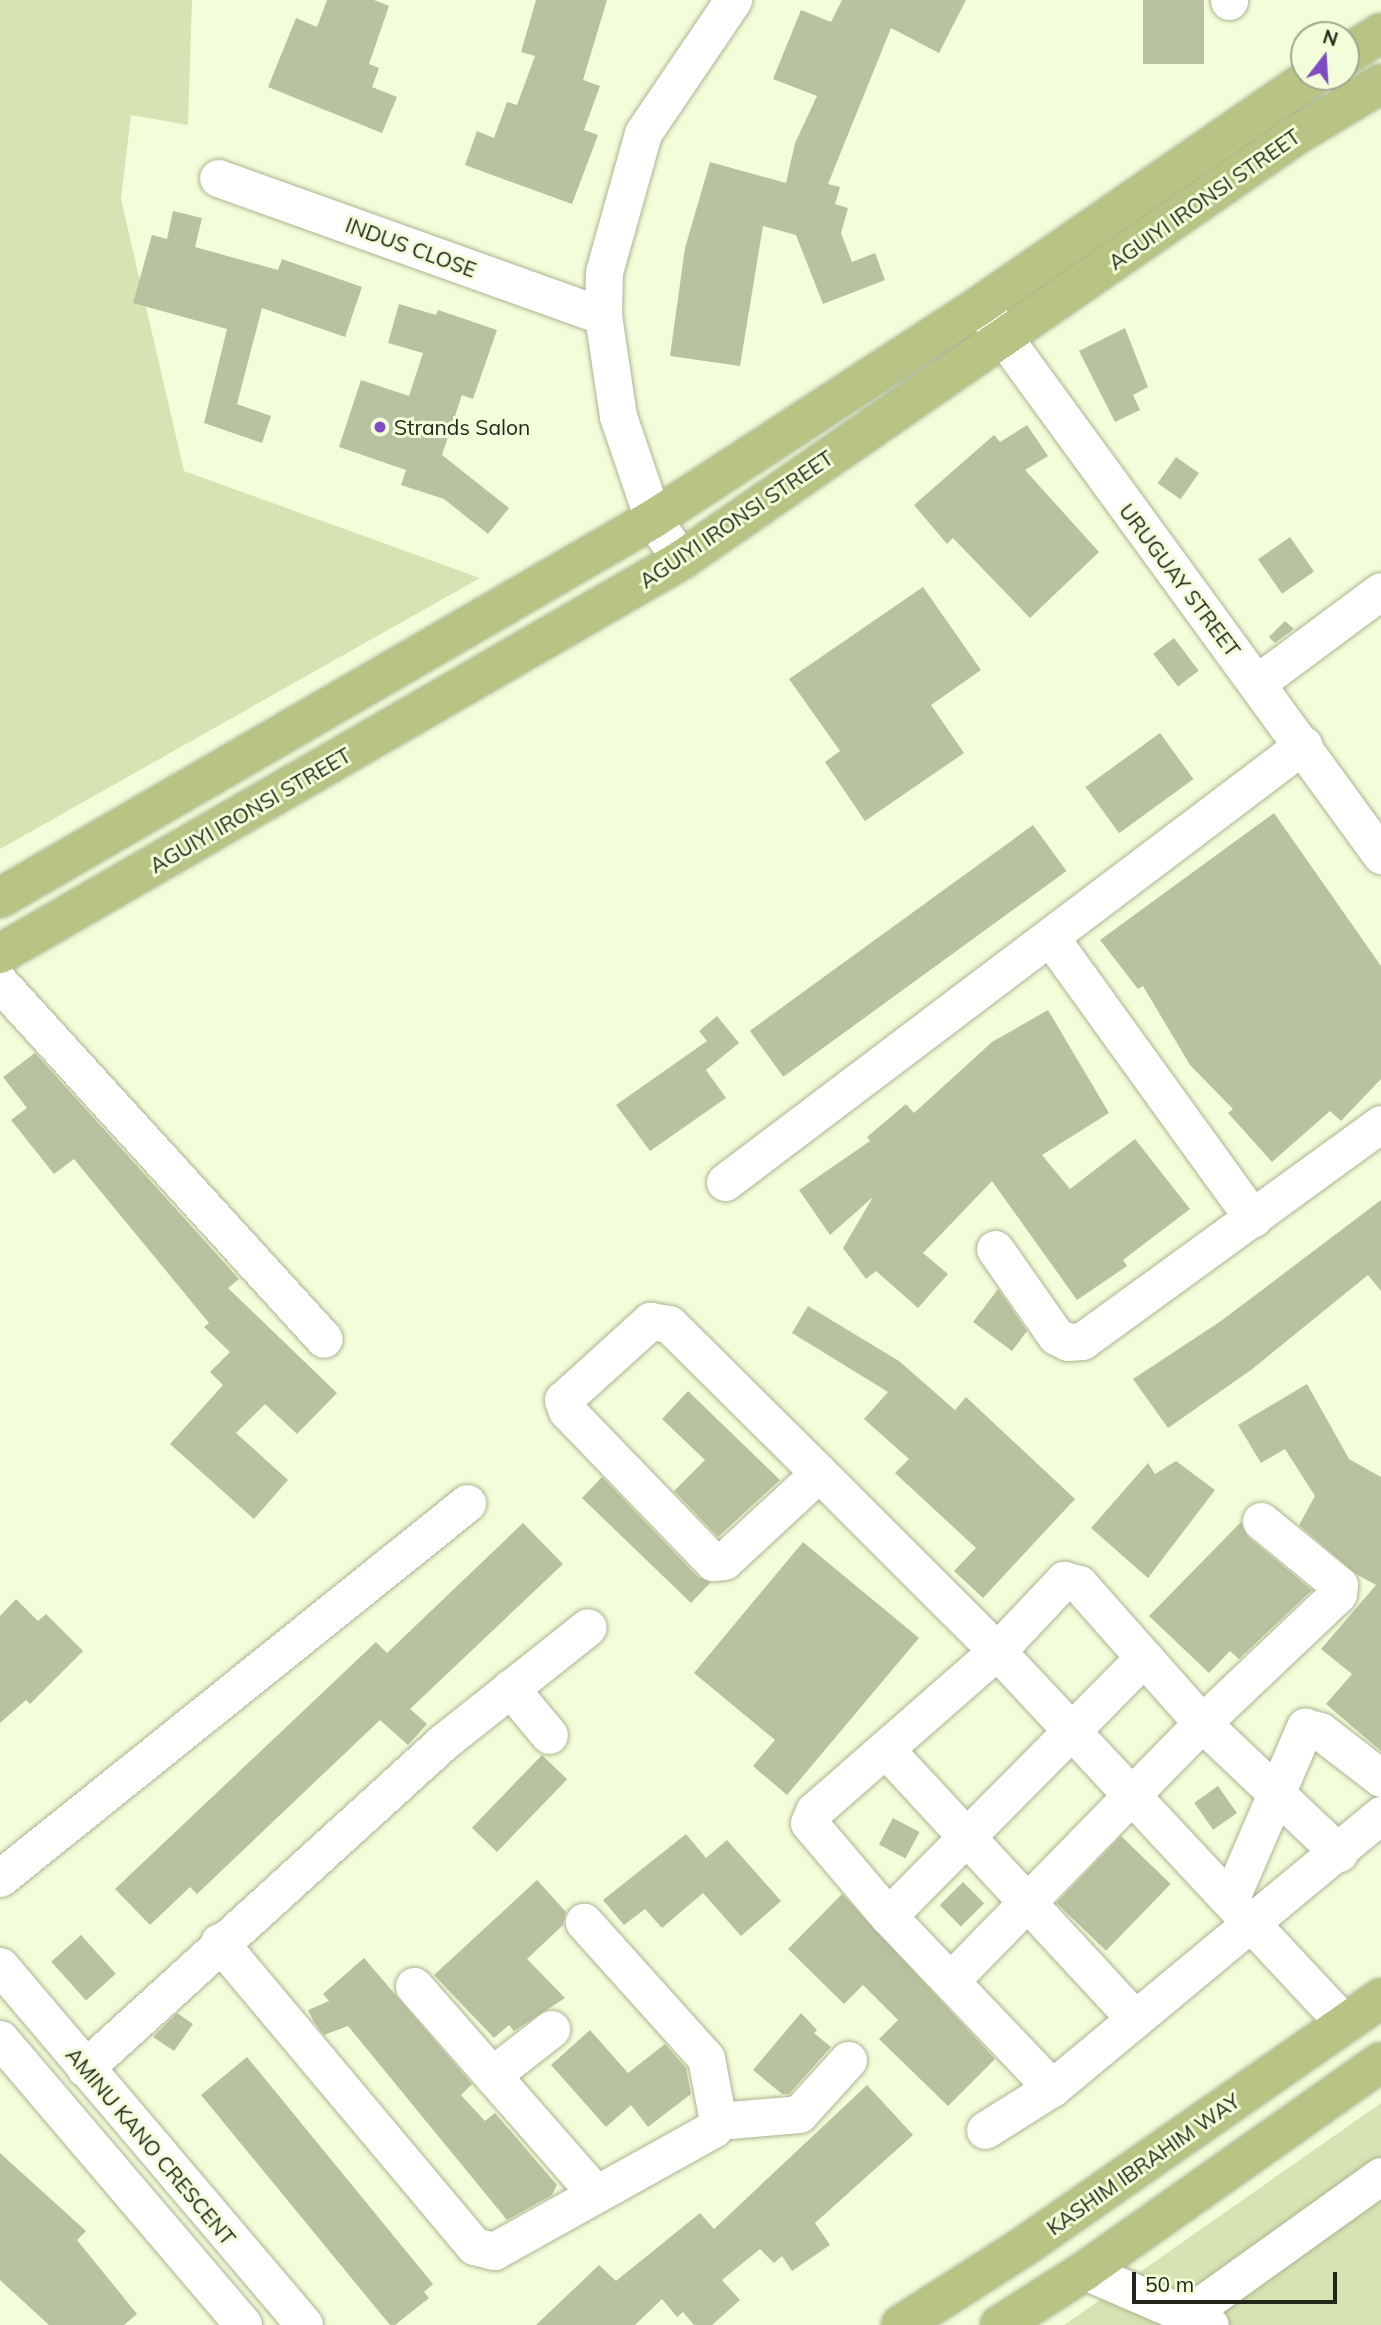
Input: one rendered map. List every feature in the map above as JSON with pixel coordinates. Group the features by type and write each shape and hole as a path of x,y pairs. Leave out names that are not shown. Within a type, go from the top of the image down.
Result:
{"main road":[{"path":"1360,46 1381,33"},
{"name":"AGUIYI IRONSI STREET","path":"15,946 681,560 1000,337 1296,135 1381,84"},
{"name":"AGUIYI IRONSI STREET","path":"3,896 653,519 981,305 1292,91"},
{"name":"KASHIM IBRAHIM WAY","path":"901,2325 1023,2247 1381,1998"},
{"path":"1000,2325 1085,2271 1381,2062"}],"street":[{"path":"681,560 653,519 618,416 603,316 604,272 643,133 733,0"},
{"name":"INDUS CLOSE","path":"218,178 603,316"},
{"name":"URUGUAY STREET","path":"981,305 1000,337 1303,745 1381,855"},
{"path":"1257,683 1381,590"},
{"path":"725,1182 1303,745"},
{"path":"1050,937 1253,1218"},
{"path":"0,983 324,1339"},
{"path":"995,1250 1056,1336 1068,1342 1082,1340 1381,1124"},
{"path":"819,1473 724,1561 713,1562 568,1411 563,1400 650,1321 660,1319 819,1473 997,1651 1344,2023"},
{"path":"0,1878 467,1503"},
{"path":"951,1980 1202,1723 1338,1592 1339,1585 1261,1521"},
{"path":"1052,2088 888,1916 809,1823 814,1811 887,1751 997,1651 1067,1579 1079,1584 1202,1723 1339,1853"},
{"path":"85,2068 219,1942 442,1743 588,1627"},
{"path":"888,1916 1144,1657"},
{"path":"510,1688 549,1735"},
{"path":"1242,1912 1277,1797 1302,1732 1310,1726 1381,1778"},
{"path":"887,1751 1026,1905 1135,2019"},
{"path":"985,2130 1052,2088 1135,2019 1242,1912 1339,1853 1381,1815"},
{"path":"219,1942 474,2246 494,2251 713,2129 718,2121 706,2058 584,1922"},
{"name":"AMINU KANO CRESCENT","path":"0,1966 303,2325"},
{"path":"414,1986 596,2194"},
{"path":"492,2075 551,2029"},
{"path":"0,2039 243,2325"},
{"path":"718,2121 799,2114 848,2060"},
{"path":"1085,2271 1199,2320 1381,2176"}],"green space":[{"path":"0,0 192,0 188,125 131,115 121,199 184,471 480,578 0,849"},
{"path":"1381,2103 1381,2325 1064,2325 1120,2286"}],"building":[{"path":"327,0 374,0 389,6 369,64 379,68 372,87 397,97 382,133 268,87 296,18 317,27"},
{"path":"536,0 607,0 583,80 600,86 584,130 598,135 572,204 465,165 477,131 494,138 507,102 517,105 535,56 521,52"},
{"path":"842,0 966,0 939,53 891,28 828,184 840,187 835,204 848,208 841,233 852,262 875,253 885,280 823,304 796,235 763,226 740,366 670,356 685,248 710,162 786,183 795,143 817,96 773,79 801,10 831,22"},
{"path":"1143,0 1204,0 1204,64 1143,64"},
{"path":"173,211 202,218 195,247 278,270 282,259 362,287 345,337 262,308 237,404 271,416 262,443 204,423 227,329 133,303 152,235 167,239"},
{"path":"399,304 436,315 438,310 497,330 473,399 462,395 442,455 509,508 488,534 444,499 401,485 406,470 339,447 361,380 409,396 423,353 388,343"},
{"path":"1125,328 1148,387 1133,395 1140,410 1115,422 1079,351"},
{"path":"1027,425 1048,456 1025,470 1099,552 1030,618 953,538 947,544 914,505 994,435 1000,442"},
{"path":"1176,457 1199,473 1181,499 1158,483"},
{"path":"1290,537 1314,571 1282,594 1258,559"},
{"path":"923,587 981,670 931,705 964,753 865,821 825,762 840,751 789,679"},
{"path":"1285,621 1294,629 1275,643 1269,637"},
{"path":"1174,638 1199,671 1178,686 1153,654"},
{"path":"1160,733 1194,779 1119,833 1086,787"},
{"path":"1274,813 1381,966 1381,1079 1341,1121 1330,1111 1272,1162 1228,1113 1233,1109 1190,1065 1143,986 1138,989 1100,940"},
{"path":"1033,825 1067,871 783,1077 750,1031"},
{"path":"1048,1010 1109,1113 1042,1155 1070,1189 1135,1139 1190,1209 1123,1260 1127,1266 1077,1300 992,1181 923,1253 948,1274 918,1308 876,1271 866,1279 843,1248 873,1197 830,1235 799,1190 870,1141 867,1137 906,1104 914,1113 992,1042"},
{"path":"717,1016 739,1043 706,1070 726,1098 650,1151 616,1105 707,1041 699,1031"},
{"path":"35,1053 239,1279 228,1288 337,1393 297,1434 265,1404 236,1433 288,1480 254,1519 170,1444 223,1385 210,1372 230,1352 204,1327 209,1323 74,1159 54,1174 11,1120 27,1108 3,1077"},
{"path":"1381,1200 1381,1291 1368,1275 1251,1370 1168,1428 1133,1379 1221,1321"},
{"path":"998,1289 1027,1331 1012,1351 973,1322"},
{"path":"808,1306 899,1361 955,1410 966,1397 1075,1499 983,1598 954,1571 976,1548 895,1473 909,1459 864,1419 888,1392 792,1333"},
{"path":"1307,1384 1349,1459 1381,1477 1381,1751 1326,1704 1352,1674 1321,1649 1376,1585 1356,1574 1299,1525 1315,1496 1285,1449 1261,1463 1238,1425"},
{"path":"688,1391 780,1480 718,1537 674,1491 705,1460 662,1419"},
{"path":"1176,1461 1215,1490 1148,1578 1091,1528 1148,1463 1155,1474"},
{"path":"602,1477 698,1577 711,1582 691,1603 582,1498"},
{"path":"1241,1522 1248,1537 1312,1590 1239,1659 1230,1651 1209,1673 1149,1616"},
{"path":"523,1523 563,1564 410,1709 427,1724 408,1745 380,1720 197,1894 190,1887 150,1925 115,1889 376,1642 387,1653"},
{"path":"803,1542 919,1638 787,1795 753,1766 775,1740 694,1673"},
{"path":"16,1599 38,1621 46,1614 83,1651 30,1704 26,1700 0,1723 0,1616"},
{"path":"542,1755 567,1779 497,1852 472,1828"},
{"path":"1218,1786 1237,1813 1213,1830 1194,1803"},
{"path":"893,1818 919,1832 905,1859 879,1844"},
{"path":"686,1834 706,1858 727,1840 781,1901 741,1936 703,1893 662,1928 645,1909 624,1925 603,1900"},
{"path":"1121,1836 1171,1884 1106,1951 1056,1903"},
{"path":"537,1880 566,1912 563,1925 527,1959 565,1998 514,2031 509,2025 494,2038 434,1975"},
{"path":"963,1882 984,1903 961,1927 940,1905"},
{"path":"842,1894 995,2059 948,2106 879,2039 898,2020 863,1985 844,2004 788,1949"},
{"path":"81,1935 116,1974 86,2000 51,1962"},
{"path":"364,1958 472,2084 461,2095 485,2121 495,2113 557,2185 552,2195 507,2220 348,2026 324,2035 308,2010 329,2001 323,1994"},
{"path":"177,2013 193,2024 174,2051 153,2037"},
{"path":"801,2013 817,2030 814,2033 831,2047 789,2094 782,2094 753,2070"},
{"path":"590,2030 628,2073 665,2044 686,2068 691,2094 648,2127 631,2105 606,2127 551,2065"},
{"path":"247,2057 433,2284 424,2292 429,2298 395,2325 390,2325 201,2095"},
{"path":"867,2085 913,2135 815,2223 830,2245 792,2271 782,2256 774,2263 760,2249 722,2280 740,2300 712,2325 694,2325 683,2312 677,2317 662,2299 635,2325 536,2325 599,2265 616,2281 700,2213 714,2229"},
{"path":"0,2153 86,2231 77,2240 137,2314 124,2325 49,2325 0,2280"}],"place":[{"name":"Strands Salon","path":"380,427"}]}
